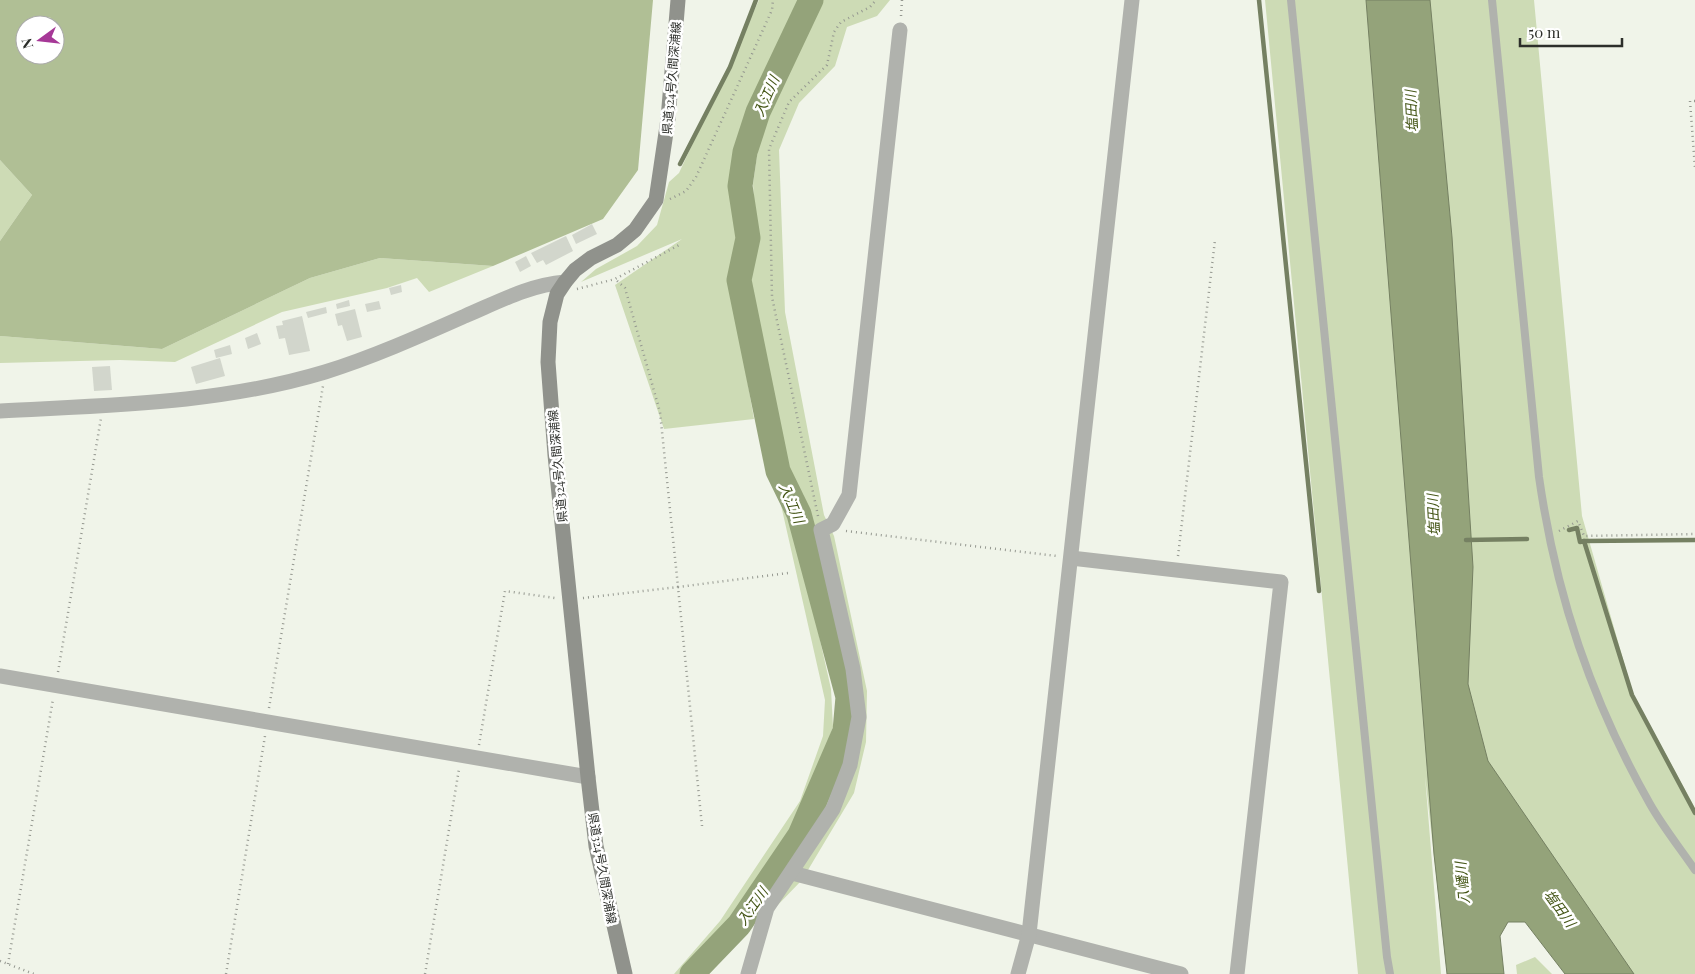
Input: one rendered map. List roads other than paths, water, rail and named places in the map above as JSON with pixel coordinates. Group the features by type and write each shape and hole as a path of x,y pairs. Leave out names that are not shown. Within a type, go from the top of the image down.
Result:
{"main road":[{"name":"県道324号久間深浦線","path":"625,974 596,846 569,600 548,362 550,322 561,288 575,270 592,258 617,245 635,230 656,200 668,119 678,0"}],"street":[{"path":"1018,974 1029,934 1132,0"},
{"path":"748,974 767,908 792,874 833,809 850,764 859,717 853,669 821,530 833,524 849,495 900,30"},
{"path":"0,411 182,401 254,390 325,372 399,345 525,290 561,288"},
{"path":"1071,558 1280,582 1237,974"},
{"path":"0,676 588,776"},
{"path":"792,874 1181,974"}],"lane":[{"path":"1291,0 1390,974"},
{"path":"1492,0 1539,477 1548,537 1571,625 1599,705 1650,805 1695,870"}],"water":[{"path":"1366,0 1430,0 1452,237 1473,567 1468,684 1488,761 1634,974 1565,974 1525,922 1508,922 1500,936 1504,974 1447,974 1434,854"}],"waterway":[{"path":"680,164 730,67 756,0"},
{"name":"入江川","path":"692,974 739,925 800,835 845,731 848,697 799,514 778,471 739,280 748,238 740,186 745,152 758,112 811,0"},
{"path":"1259,0 1319,591"},
{"path":"1569,530 1577,528 1580,542 1584,541 1632,695 1695,813"},
{"path":"1466,540 1527,539"},
{"path":"1584,541 1695,540"}],"water label":[{"name":"塩田川","path":"1411,111"},
{"name":"塩田川","path":"1433,515"},
{"name":"八幡川","path":"1462,883"},
{"name":"塩田川","path":"1560,908"}]}
